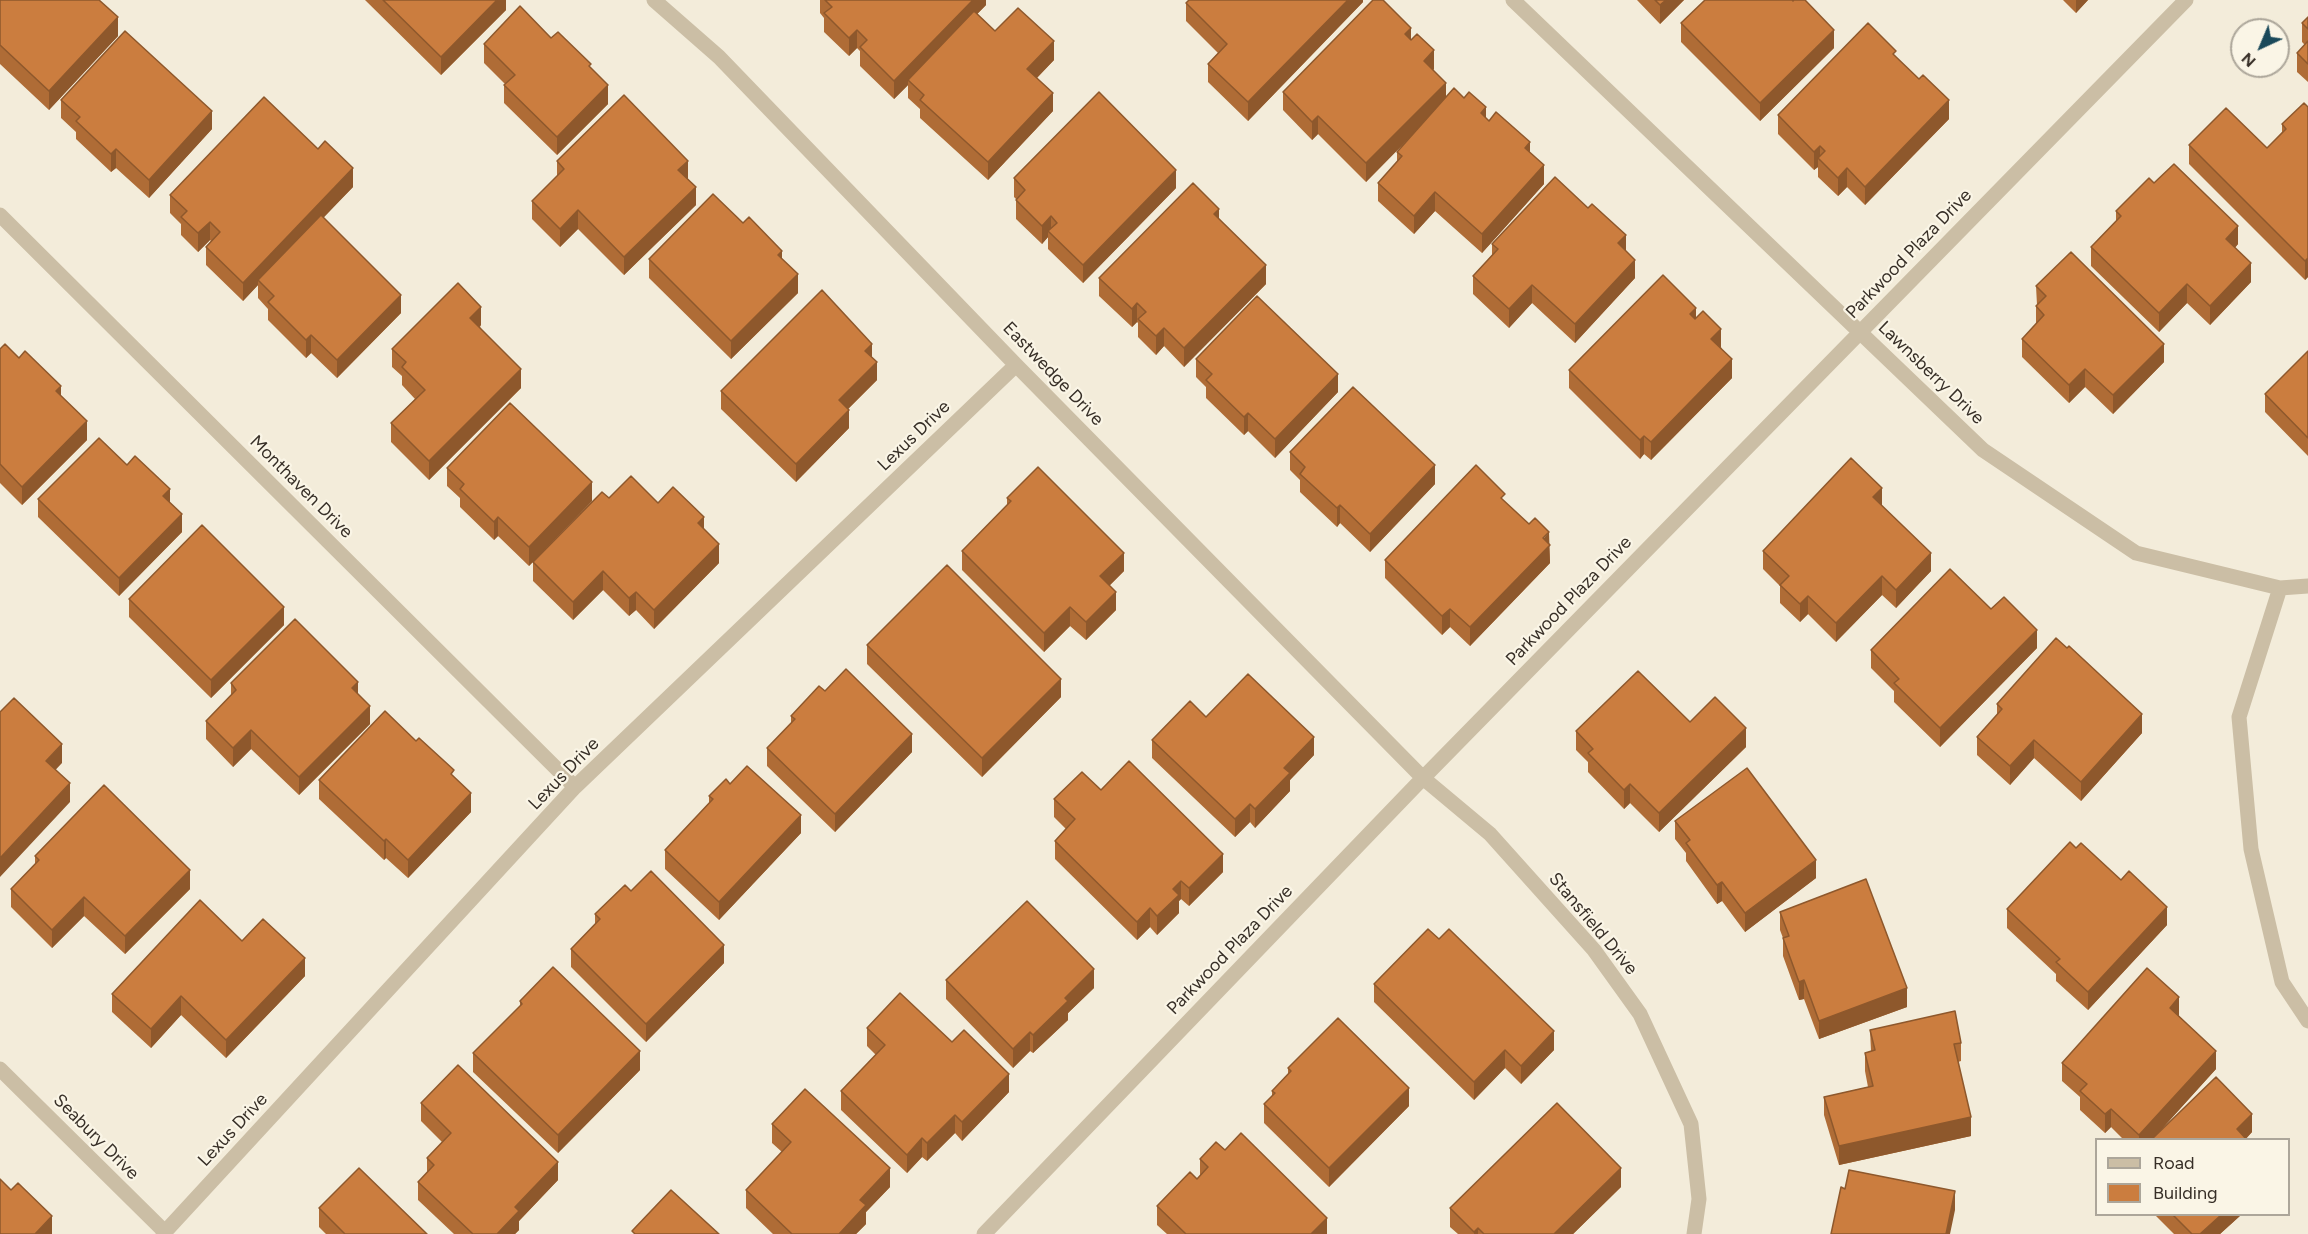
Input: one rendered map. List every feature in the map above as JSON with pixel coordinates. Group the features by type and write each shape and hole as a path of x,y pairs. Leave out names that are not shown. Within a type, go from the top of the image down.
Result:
{"street":[{"name":"Eastwedge Drive","path":"654,0 719,57 1016,365 1423,778"},
{"name":"Lawnsberry Drive","path":"1513,0 1983,450 2136,553 2280,588 2308,586"},
{"name":"Parkwood Plaza Drive","path":"984,1234 1423,778 2186,0"},
{"name":"Monthaven Drive","path":"0,215 575,787"},
{"name":"Lexus Drive","path":"164,1233 575,787 1016,365"},
{"path":"2280,588 2239,717 2251,849 2282,982 2308,1021"},
{"name":"Stansfield Drive","path":"1423,778 1490,834 1594,950 1640,1014 1690,1124 1699,1198 1694,1234"},
{"name":"Seabury Drive","path":"0,1069 164,1233"}],"building":[{"path":"0,0 99,0 118,17 49,91 0,45"},
{"path":"383,0 497,0 441,57"},
{"path":"825,0 973,0 894,81 860,47 867,40 857,30 849,38 824,13 832,7"},
{"path":"1189,0 1348,0 1248,102 1208,64 1227,44 1186,3"},
{"path":"1373,0 1383,0 1411,28 1405,34 1411,40 1417,34 1434,50 1424,61 1446,83 1366,163 1318,116 1312,122 1283,92"},
{"path":"1655,0 1666,0 1660,5"},
{"path":"1705,0 1805,0 1834,30 1760,103 1681,23"},
{"path":"520,6 551,38 558,32 591,64 589,66 608,85 557,137 504,85 515,75 484,44"},
{"path":"1018,8 1054,41 1027,69 1053,93 988,162 920,100 924,95 908,80 974,11 995,31"},
{"path":"2308,17 2308,29 2302,23"},
{"path":"1868,23 1896,51 1893,54 1919,79 1923,75 1949,100 1865,187 1847,168 1838,178 1818,158 1825,151 1820,146 1814,152 1778,115"},
{"path":"125,31 212,111 149,180 116,149 111,154 76,121 80,117 61,100"},
{"path":"2308,41 2308,64 2297,53"},
{"path":"1454,88 1464,98 1469,92 1486,107 1481,113 1489,121 1496,112 1530,142 1525,148 1544,165 1482,234 1435,192 1414,216 1378,183 1402,156 1397,152"},
{"path":"1099,92 1176,170 1083,265 1048,231 1057,223 1051,216 1042,226 1016,200 1025,190 1014,178"},
{"path":"624,95 688,161 678,170 696,187 624,257 578,210 560,229 532,201 564,169 557,161"},
{"path":"264,97 318,149 325,141 353,168 243,283 206,247 220,232 210,222 198,233 181,217 187,211 170,195"},
{"path":"2304,103 2308,107 2308,258 2305,261 2189,145 2226,108 2267,148 2286,129 2282,124"},
{"path":"2174,164 2238,226 2226,239 2251,263 2210,306 2187,284 2159,313 2091,247 2121,216 2116,211 2149,178 2154,183"},
{"path":"1555,177 1588,208 1592,204 1626,235 1618,243 1635,260 1575,324 1532,285 1509,309 1473,276 1498,249 1492,244"},
{"path":"1193,183 1219,209 1214,214 1266,265 1184,348 1164,328 1156,336 1138,319 1146,312 1137,303 1132,309 1099,278"},
{"path":"713,194 743,223 749,217 782,251 778,255 798,274 731,341 649,259"},
{"path":"321,215 401,295 337,360 311,335 306,340 268,302 274,296 258,280"},
{"path":"2071,252 2164,344 2113,395 2085,369 2069,385 2022,339 2044,315 2036,306 2046,296 2036,286"},
{"path":"1663,275 1696,308 1690,314 1695,319 1703,311 1721,329 1711,339 1732,359 1651,442 1644,436 1640,440 1569,370"},
{"path":"458,283 481,307 470,318 521,369 429,461 391,423 425,390 402,367 406,362 392,349"},
{"path":"822,290 872,344 865,351 877,362 839,400 849,410 796,464 721,391"},
{"path":"1257,296 1338,374 1275,439 1248,413 1244,417 1206,380 1212,374 1196,359"},
{"path":"5,344 19,358 25,351 61,386 56,391 87,421 22,487 0,464 0,349"},
{"path":"2308,351 2308,438 2265,394"},
{"path":"1353,387 1435,465 1370,534 1340,505 1337,508 1300,474 1305,467 1290,452"},
{"path":"510,403 592,482 529,547 498,517 494,522 460,489 464,484 447,468"},
{"path":"99,438 127,465 135,456 170,489 163,496 182,514 119,578 38,499"},
{"path":"1851,458 1882,488 1873,497 1931,553 1896,590 1882,576 1836,623 1808,596 1800,604 1780,585 1789,576 1763,551"},
{"path":"1476,465 1505,494 1501,498 1529,524 1535,518 1549,532 1543,538 1550,545 1470,627 1450,609 1442,616 1385,560"},
{"path":"1038,467 1124,553 1100,576 1116,592 1086,622 1070,607 1044,633 962,551 1011,501 1007,498"},
{"path":"631,476 658,503 673,487 704,517 698,523 719,544 654,610 636,592 629,598 603,571 573,602 533,562 602,492 609,498"},
{"path":"202,525 284,607 211,680 129,599"},
{"path":"947,565 1061,679 982,758 867,645"},
{"path":"1950,569 1991,609 2004,597 2037,630 1940,728 1894,683 1899,679 1871,650"},
{"path":"295,619 358,682 352,688 370,706 299,777 251,730 233,748 206,721 236,690 231,683"},
{"path":"2056,638 2067,648 2069,646 2142,714 2081,782 2034,740 2010,766 1977,737 2002,709 1997,704"},
{"path":"846,669 912,734 835,814 767,748 795,719 791,716 819,686 825,691"},
{"path":"1638,671 1690,722 1715,697 1746,728 1659,813 1630,784 1624,790 1588,753 1593,749 1576,731"},
{"path":"1248,674 1314,737 1284,768 1290,773 1255,809 1250,804 1235,819 1152,740 1190,701 1206,717"},
{"path":"14,698 62,744 46,761 70,783 0,858 0,712"},
{"path":"385,711 416,741 419,738 454,770 451,774 471,793 408,860 386,839 384,841 319,780"},
{"path":"1129,761 1223,854 1189,888 1181,881 1173,889 1179,895 1157,916 1150,908 1137,922 1055,841 1075,819 1054,799 1082,772 1101,790"},
{"path":"747,766 801,815 719,902 665,850 713,799 709,796 726,779 730,784"},
{"path":"1747,768 1816,860 1745,913 1722,882 1717,885 1686,843 1690,840 1675,821"},
{"path":"104,785 190,870 125,936 84,897 52,930 11,889 39,860 35,856"},
{"path":"2070,842 2076,848 2081,843 2121,880 2129,871 2167,907 2088,992 2056,962 2060,959 2007,909"},
{"path":"651,871 724,945 646,1024 571,949 600,919 595,914 625,885 631,891"},
{"path":"1866,879 1907,988 1819,1021 1804,980 1799,982 1783,938 1789,936 1780,912"},
{"path":"200,900 242,941 263,919 305,958 226,1040 181,996 151,1029 112,994"},
{"path":"1027,901 1094,969 1065,998 1068,1001 1033,1035 1030,1032 1013,1049 946,980"},
{"path":"1428,929 1439,939 1449,929 1554,1031 1521,1066 1505,1050 1474,1082 1374,984"},
{"path":"553,967 640,1051 558,1135 473,1053 522,1004 520,1001"},
{"path":"2147,968 2179,997 2170,1008 2216,1051 2139,1135 2111,1109 2105,1114 2080,1091 2087,1084 2062,1063"},
{"path":"900,993 952,1042 964,1030 1009,1074 962,1122 955,1115 927,1143 922,1138 907,1155 841,1091 885,1045 867,1028"},
{"path":"1955,1011 1961,1043 1954,1044 1971,1117 1839,1146 1824,1097 1873,1086 1865,1053 1875,1050 1870,1030"},
{"path":"1338,1018 1409,1088 1329,1168 1264,1104 1275,1093 1272,1091 1291,1071 1288,1068"},
{"path":"458,1065 558,1162 515,1207 519,1211 497,1234 473,1234 418,1182 434,1165 427,1158 451,1133 421,1103"},
{"path":"2216,1077 2252,1114 2237,1129 2245,1138 2153,1138"},
{"path":"805,1089 890,1168 860,1200 866,1205 839,1234 792,1234 746,1190 791,1142 772,1124"},
{"path":"1557,1103 1621,1168 1554,1234 1484,1234 1478,1228 1474,1232 1450,1208"},
{"path":"1241,1133 1327,1218 1311,1234 1186,1234 1157,1206 1190,1172 1197,1179 1208,1167 1200,1159 1216,1142 1225,1150"},
{"path":"359,1168 427,1234 345,1234 319,1208"},
{"path":"1849,1170 1955,1191 1946,1234 1831,1234 1841,1187 1845,1189"},
{"path":"0,1179 11,1190 18,1183 52,1216 35,1234 0,1234"},
{"path":"671,1190 719,1234 635,1234 632,1231"},
{"path":"2174,1216 2220,1216 2200,1234 2192,1234"}]}
